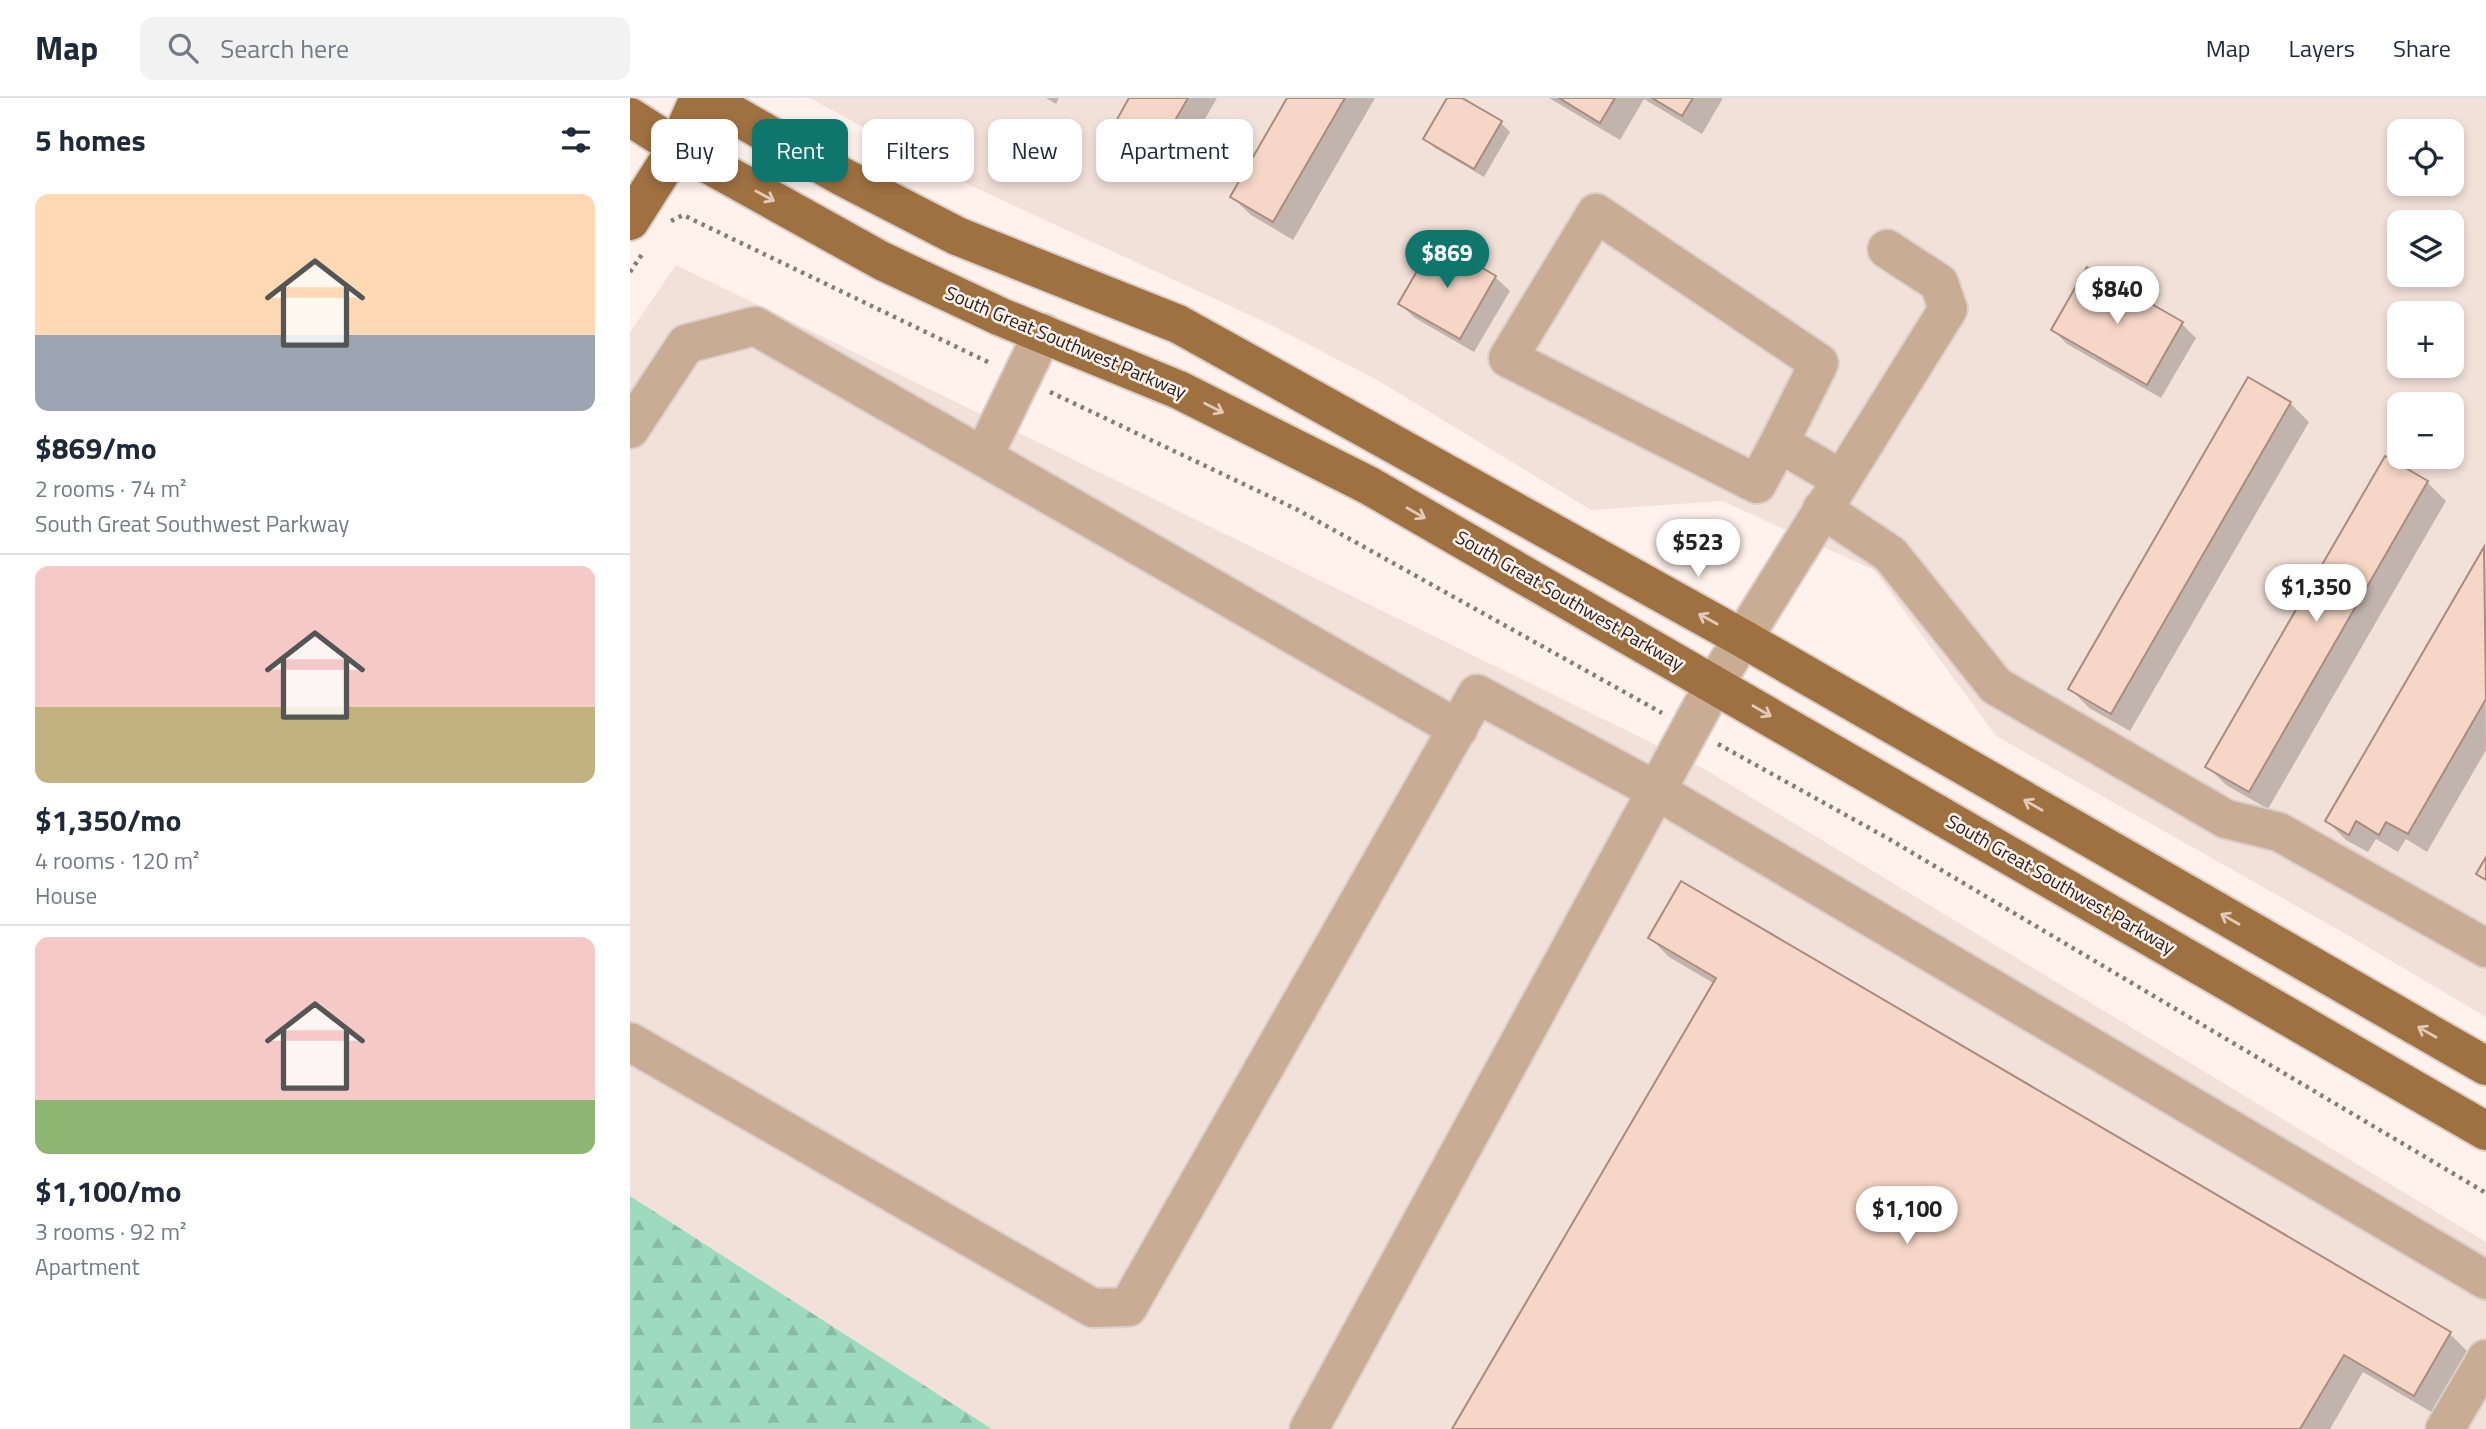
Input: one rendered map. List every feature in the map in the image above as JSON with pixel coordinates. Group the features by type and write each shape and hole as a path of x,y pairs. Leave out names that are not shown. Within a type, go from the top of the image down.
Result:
{"main road":[{"path":"690,119 699,98"},
{"path":"705,98 841,176 957,236 1178,324 1742,638 2486,1066"},
{"name":"South Great Southwest Parkway","path":"738,181 882,261 1178,390 1368,485 1715,683 2486,1131"},
{"path":"647,230 664,182"}],"lane":[{"path":"1596,213 1819,363 1779,443 1757,484 1508,358 1596,213"},
{"path":"1309,1429 1715,683 1948,309 1940,283 1887,249"},
{"path":"630,429 685,344 755,326 1458,729"},
{"path":"983,457 1042,333"},
{"path":"1779,443 1890,554 1996,685 2226,819 2279,832 2486,948"},
{"path":"630,1042 1093,1308 1128,1307 1477,694 1657,791 2486,1280"},
{"path":"2445,1429 2486,1359"}],"path":[{"path":"630,272 647,230 683,215 1296,509 1889,839 2486,1193"}],"shaded area":[{"path":"810,98 2486,98 2486,1017 2351,937 1996,736 1874,570 1722,501 1591,510 1377,380 1269,324 963,182 974,182 974,119 862,119 862,127"},
{"path":"676,265 1701,767 2486,1242 2486,1429 992,1429 630,1196 630,332"}],"green space":[{"path":"630,1196 992,1429 630,1429"}],"building":[{"path":"1129,98 1188,98 1176,119 1117,119"},
{"path":"1287,98 1345,98 1273,222 1230,197 1239,182 1253,182 1253,157"},
{"path":"1447,98 1462,98 1502,121 1474,169 1423,139"},
{"path":"1559,98 1615,98 1600,123"},
{"path":"1652,98 1693,98 1682,116"},
{"path":"1435,240 1496,276 1460,339 1398,304"},
{"path":"2087,267 2183,322 2147,385 2051,330"},
{"path":"2248,377 2291,402 2111,714 2068,689"},
{"path":"2385,456 2387,469 2407,469 2428,481 2249,792 2205,767"},
{"path":"2484,547 2486,699 2408,834 2386,822 2379,835 2356,821 2349,835 2325,821"},
{"path":"2486,857 2486,880 2476,874"},
{"path":"1681,881 2451,1332 2414,1396 2344,1355 2300,1429 1452,1429 1716,978 1648,938"}]}
